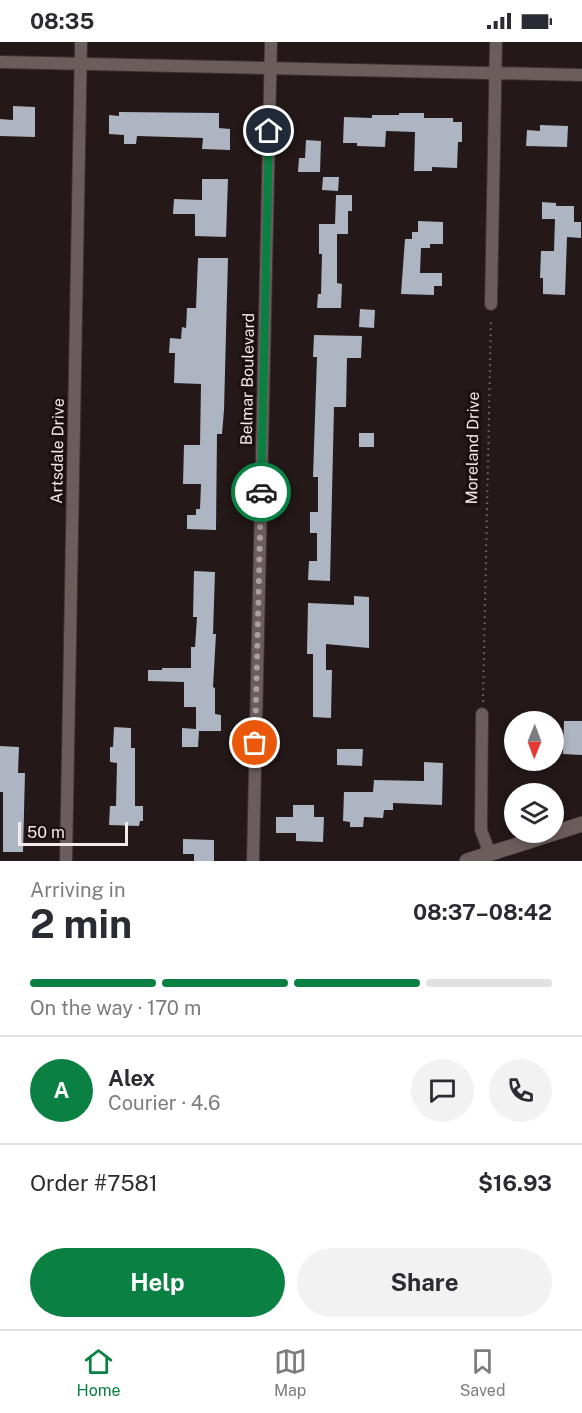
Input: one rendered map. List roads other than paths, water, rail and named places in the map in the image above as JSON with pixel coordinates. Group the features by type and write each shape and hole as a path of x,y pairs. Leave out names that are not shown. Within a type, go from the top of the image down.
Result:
{"street":[{"name":"Artsdale Drive","path":"66,861 81,42"},
{"name":"Belmar Boulevard","path":"253,861 271,42"},
{"path":"491,304 496,42"},
{"path":"0,63 582,75"},
{"path":"482,714 481,830 490,854"},
{"path":"467,861 582,824"}]}
